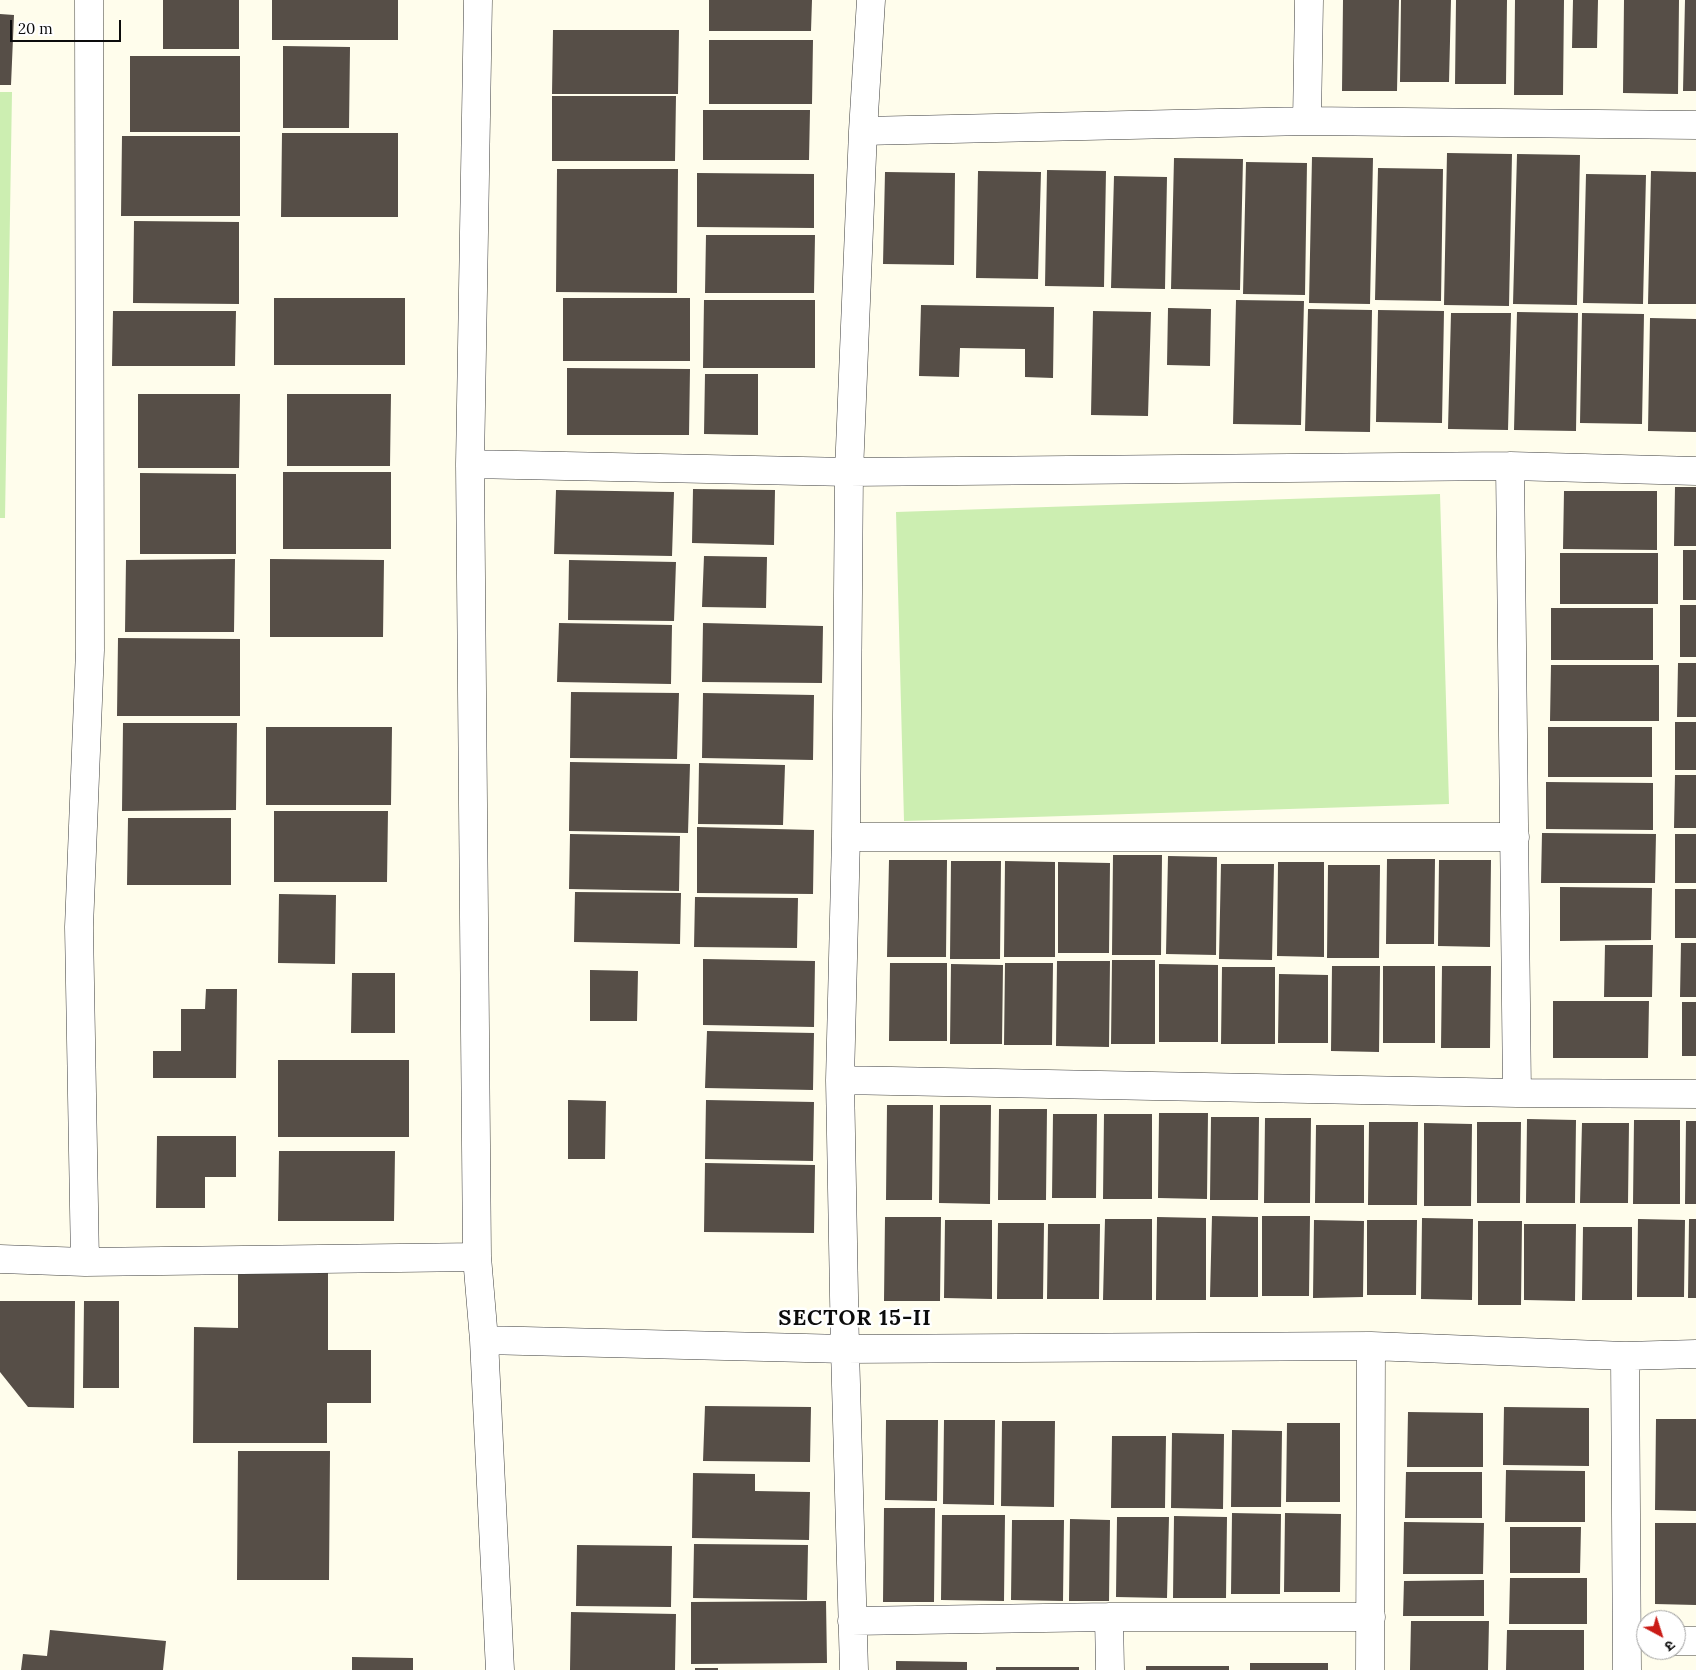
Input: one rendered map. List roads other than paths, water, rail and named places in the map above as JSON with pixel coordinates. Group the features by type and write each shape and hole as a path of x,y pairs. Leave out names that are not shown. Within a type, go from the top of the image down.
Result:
{"street":[{"path":"85,1262 79,926 90,650 89,0"},
{"path":"478,0 470,464 477,1257 484,1340 500,1670"},
{"path":"854,1670 840,1080 846,837 849,472 863,131 871,0"},
{"path":"1307,121 1309,0"},
{"path":"863,131 1307,121 1696,125"},
{"path":"470,464 849,472 1510,466 1696,471"},
{"path":"1510,466 1517,1093"},
{"path":"846,837 1515,837"},
{"path":"840,1080 1517,1093 1696,1094"},
{"path":"0,1259 85,1262 477,1257"},
{"path":"484,1340 845,1350 1371,1346 1625,1356 1696,1354"},
{"path":"1370,1670 1371,1346"},
{"path":"1625,1356 1636,1640 1626,1670"},
{"path":"852,1621 1110,1617 1371,1617"},
{"path":"1110,1617 1110,1670"}],"district":[{"name":"SECTOR 15-II","path":"855,1319"}]}
